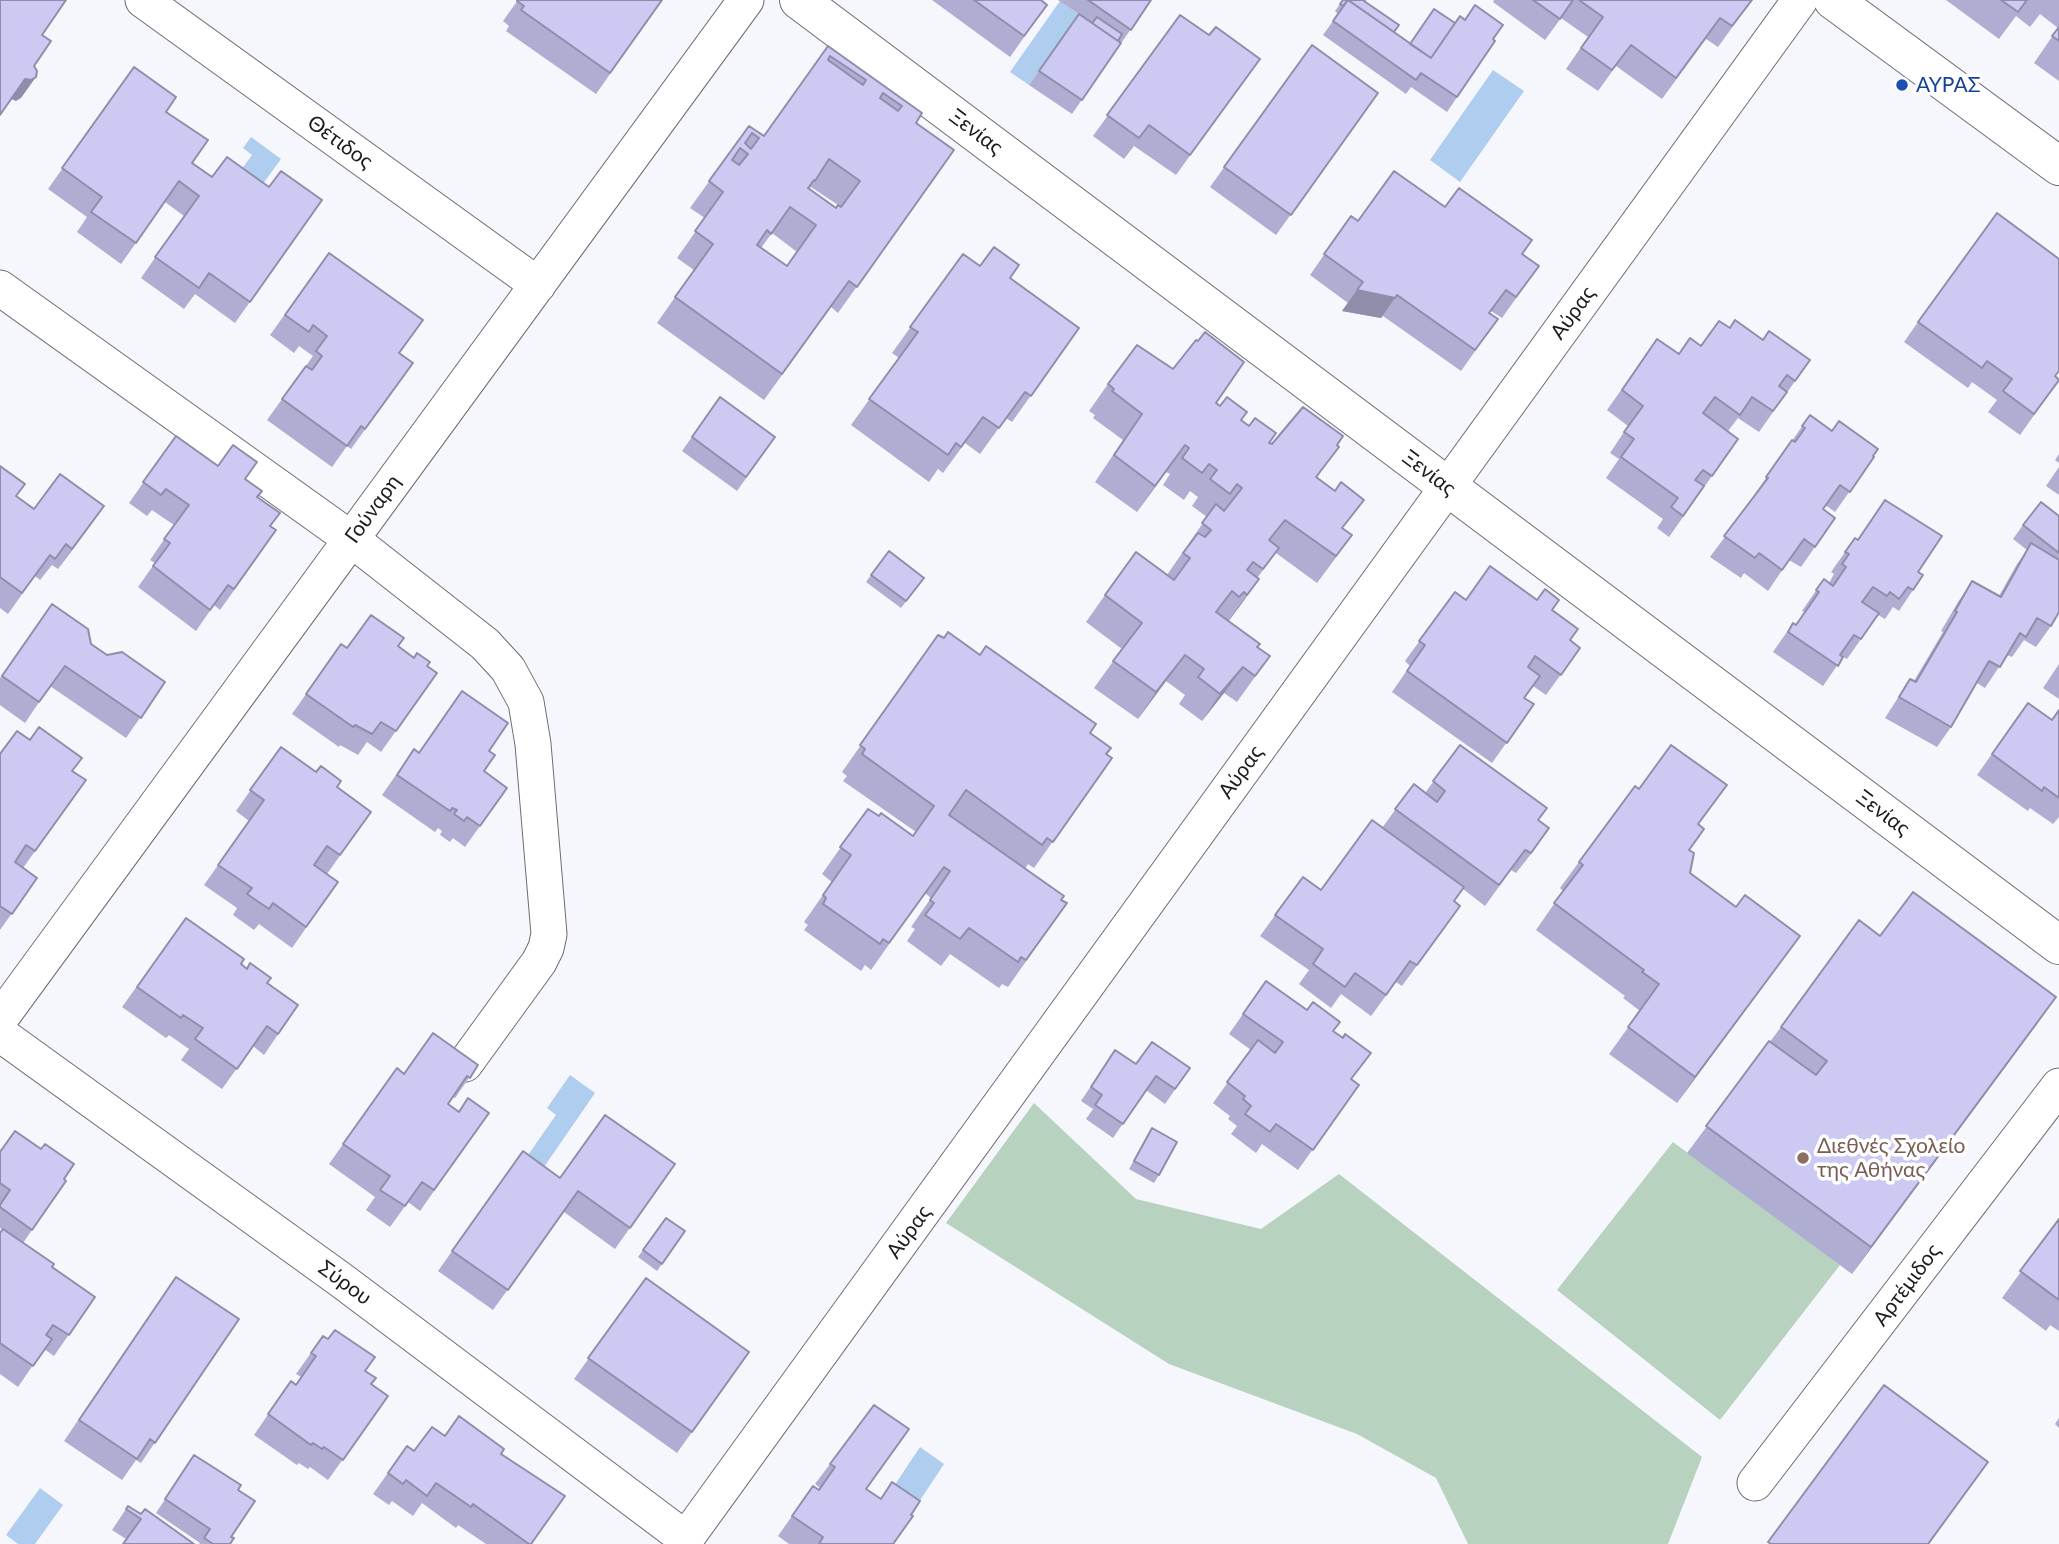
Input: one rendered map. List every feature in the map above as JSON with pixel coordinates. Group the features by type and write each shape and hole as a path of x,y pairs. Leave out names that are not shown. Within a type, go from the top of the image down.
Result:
{"street":[{"name":"Θέτιδος","path":"143,0 538,285"},
{"name":"Γούναρη","path":"0,1019 746,0"},
{"name":"Ξενίας","path":"800,0 2059,946"},
{"name":"Αύρας","path":"684,1541 1800,0"},
{"path":"1833,0 2059,166"},
{"path":"0,288 351,539 485,644 508,669 526,702 533,744 549,934 539,962 465,1064"},
{"name":"Σύρου","path":"0,1034 341,1280 684,1541"},
{"name":"Αρτέμιδος","path":"1755,1483 2059,1086"}],"green space":[{"path":"1034,1103 1136,1199 1261,1229 1339,1174 1702,1457 1668,1544 1468,1544 1436,1478 1357,1434 1169,1364 946,1223"},
{"path":"1673,1142 1840,1265 1720,1420 1557,1290"}],"water":[{"path":"1060,1 1079,14 1029,85 1010,72"},
{"path":"1493,70 1524,91 1460,182 1430,160"},
{"path":"251,137 281,159 252,199 231,184 252,155 243,148"},
{"path":"570,1075 595,1093 544,1167 528,1155 556,1115 547,1108"},
{"path":"920,1447 944,1464 911,1514 886,1498"},
{"path":"40,1488 63,1505 35,1544 18,1544 6,1535"}],"building":[{"path":"0,0 66,0 42,35 51,41 34,66 36,77 25,79 0,115"},
{"path":"518,0 662,0 610,73 521,10 524,6"},
{"path":"974,0 1041,0 1047,5 1024,36"},
{"path":"1088,0 1151,0 1131,30"},
{"path":"1348,0 1431,58 1460,16 1465,20 1475,5 1503,25 1457,97 1421,73 1416,80 1333,21"},
{"path":"1348,0 1365,0 1399,25 1394,32"},
{"path":"1533,0 1573,0 1560,19"},
{"path":"1579,0 1752,0 1732,26 1720,18 1676,78 1631,45 1612,70 1581,48 1603,17"},
{"path":"2001,0 2027,0 2018,12"},
{"path":"1434,9 1455,23 1431,58 1410,44"},
{"path":"1079,14 1121,43 1082,100 1039,71"},
{"path":"1180,15 1209,35 1216,27 1260,59 1190,155 1149,125 1139,138 1107,115"},
{"path":"1097,17 1122,34 1118,41 1092,23"},
{"path":"2059,27 2059,41 2052,36"},
{"path":"1312,45 1378,93 1291,215 1224,167"},
{"path":"828,46 922,113 916,123 954,150 857,287 849,281 782,374 675,297 713,244 695,231 723,192 709,181 749,126 764,136","holes":["830,56 866,80 863,85 828,60","883,93 902,106 898,111 880,98","752,133 759,138 751,149 745,143","740,148 748,154 739,165 732,160","829,159 860,181 841,207 838,205 836,208 808,188","790,207 816,225 787,266 757,245 767,230 771,234"]},
{"path":"134,67 176,97 166,112 208,140 192,163 212,177 227,157 269,187 281,171 322,200 250,302 209,273 199,288 155,257 199,196 179,181 136,243 91,212 102,197 62,168"},
{"path":"1394,171 1445,207 1459,188 1532,240 1522,254 1539,266 1516,297 1506,290 1489,313 1498,319 1475,350 1397,295 1395,298 1357,290 1363,282 1324,254 1351,216 1358,221"},
{"path":"1997,213 2059,259 2059,371 2055,376 2059,380 2034,414 2003,391 2012,379 1987,361 1982,368 1918,322"},
{"path":"994,247 1019,265 1010,278 1079,328 1031,396 1025,392 999,428 983,417 961,447 956,443 948,455 869,399 918,332 910,327 963,254 980,266"},
{"path":"329,253 423,320 399,353 413,363 365,429 361,426 347,446 282,399 306,366 312,370 322,356 316,351 327,336 313,325 309,332 285,315"},
{"path":"1735,320 1763,340 1769,331 1810,360 1795,381 1787,375 1779,386 1787,392 1773,411 1752,397 1740,415 1715,397 1703,413 1738,439 1712,476 1703,470 1695,480 1704,486 1683,516 1671,507 1678,498 1621,457 1634,439 1624,432 1643,406 1622,390 1657,339 1679,354 1690,338 1701,346 1719,321 1730,328"},
{"path":"1205,332 1244,362 1216,403 1220,406 1227,397 1247,412 1241,420 1249,426 1255,418 1276,433 1269,443 1272,444 1303,407 1343,436 1337,445 1339,447 1316,477 1335,491 1341,482 1364,500 1342,528 1352,535 1336,556 1285,520 1269,540 1279,548 1263,569 1253,562 1247,570 1259,579 1247,595 1244,592 1239,597 1232,591 1216,612 1260,644 1257,647 1270,656 1255,676 1243,667 1220,694 1198,677 1204,669 1185,655 1156,692 1113,661 1142,623 1105,595 1136,552 1174,580 1190,558 1183,553 1198,533 1205,537 1211,530 1202,523 1216,504 1224,511 1242,488 1237,484 1230,494 1210,479 1217,470 1209,464 1202,473 1182,458 1189,448 1185,445 1155,486 1114,455 1142,414 1112,391 1114,389 1108,384 1137,345 1173,369"},
{"path":"720,397 775,437 746,477 692,437"},
{"path":"1810,415 1832,431 1839,421 1878,449 1850,492 1840,485 1823,509 1835,518 1815,547 1804,539 1782,570 1759,553 1755,558 1724,536 1768,478 1766,477 1792,440 1795,442 1805,428 1802,426"},
{"path":"176,436 218,466 233,445 257,462 245,479 262,491 257,497 280,513 270,526 276,530 234,589 228,585 210,610 153,566 170,543 164,539 189,505 166,489 161,495 143,482"},
{"path":"0,466 25,484 16,496 34,509 60,474 104,506 72,549 66,544 55,559 50,555 22,593 0,577"},
{"path":"1885,500 1942,536 1918,572 1923,575 1913,590 1908,587 1899,599 1890,592 1887,596 1873,587 1862,602 1879,613 1861,639 1854,635 1840,655 1843,657 1838,666 1788,632 1819,592 1816,590 1824,579 1833,586 1846,567 1842,564 1849,554 1845,552 1855,538 1858,540"},
{"path":"2041,502 2059,516 2059,553 2023,525"},
{"path":"2031,543 2059,560 2059,612 2051,626 2037,618 2026,637 2020,633 2000,667 1989,661 1951,727 1899,697 1910,679 1916,682 1972,581 2001,597"},
{"path":"889,551 924,578 906,601 871,575"},
{"path":"1490,566 1537,600 1545,589 1559,600 1552,610 1578,629 1570,640 1580,648 1561,675 1535,656 1528,667 1540,676 1524,698 1534,704 1507,743 1407,671 1425,645 1419,641 1455,592 1466,600"},
{"path":"52,604 88,629 91,644 107,655 122,652 165,682 141,718 65,666 39,702 2,676"},
{"path":"371,615 404,638 398,646 414,658 417,653 430,662 427,666 437,673 396,731 381,722 372,734 355,725 353,727 306,694 341,644 347,648"},
{"path":"948,632 980,655 986,646 1096,724 1090,733 1111,748 1106,754 1112,758 1053,842 1047,838 1042,845 966,790 949,815 1064,896 1061,900 1067,903 1026,960 1021,957 1018,962 969,928 960,939 925,915 934,903 930,900 950,871 944,867 889,943 883,939 880,944 823,904 826,898 823,895 851,855 840,847 868,809 879,816 881,813 913,836 934,806 862,754 865,749 860,745 938,635 944,638"},
{"path":"462,691 508,723 489,751 495,755 484,771 507,788 480,826 467,817 464,821 454,814 457,810 452,808 450,811 397,775 414,749 419,753"},
{"path":"2028,703 2052,720 2059,710 2059,798 2044,787 2042,791 1992,754"},
{"path":"39,727 82,758 72,771 86,780 35,851 26,845 15,862 37,878 12,914 0,906 0,754 17,731 30,740"},
{"path":"1460,745 1547,808 1538,820 1549,828 1531,853 1525,850 1499,885 1395,809 1414,784 1437,802 1445,791 1433,781"},
{"path":"1671,745 1727,785 1698,824 1704,829 1689,850 1694,853 1690,873 1736,907 1745,895 1800,936 1695,1077 1628,1027 1659,984 1554,903 1583,865 1579,862 1635,786 1639,789"},
{"path":"281,747 316,772 321,766 341,781 337,787 371,812 340,855 327,846 314,865 338,882 306,927 273,903 269,909 247,894 252,888 218,865 264,800 250,790"},
{"path":"1372,820 1464,887 1454,901 1460,906 1417,965 1410,961 1386,995 1355,973 1345,987 1313,964 1323,949 1275,915 1303,877 1321,890"},
{"path":"1913,892 2056,997 1871,1247 1706,1126 1769,1041 1816,1075 1827,1061 1781,1027 1859,920 1880,936"},
{"path":"186,918 244,959 241,964 247,969 250,963 271,978 267,983 298,1005 278,1034 267,1026 237,1069 195,1039 203,1028 183,1015 181,1018 137,987"},
{"path":"1266,981 1307,1010 1313,1002 1340,1022 1333,1031 1343,1038 1345,1034 1371,1053 1351,1079 1359,1085 1313,1150 1276,1124 1270,1132 1245,1114 1251,1106 1243,1099 1245,1096 1227,1082 1258,1040 1275,1053 1283,1042 1243,1014"},
{"path":"433,1033 478,1065 448,1104 459,1112 468,1098 489,1113 434,1190 422,1182 405,1206 380,1190 390,1176 343,1144 397,1068 404,1074"},
{"path":"1152,1042 1190,1068 1175,1089 1156,1076 1123,1124 1095,1105 1102,1095 1091,1087 1115,1050 1136,1064"},
{"path":"605,1115 675,1164 630,1228 578,1191 508,1290 452,1251 523,1151 560,1178"},
{"path":"1152,1128 1177,1142 1159,1175 1134,1161"},
{"path":"15,1131 41,1149 45,1144 74,1164 64,1179 66,1181 32,1230 0,1207 10,1190 0,1183 0,1152"},
{"path":"666,1218 685,1231 662,1264 643,1250"},
{"path":"2059,1219 2059,1300 2020,1271"},
{"path":"3,1229 54,1264 52,1267 95,1297 69,1335 53,1325 46,1335 52,1339 33,1366 0,1343 0,1233"},
{"path":"176,1277 239,1319 155,1443 150,1439 137,1459 79,1420"},
{"path":"646,1278 749,1352 692,1432 588,1358"},
{"path":"335,1330 375,1357 365,1371 376,1378 371,1384 388,1396 343,1460 324,1447 322,1449 313,1443 311,1445 268,1414 291,1381 296,1385 316,1356 311,1353 323,1336 328,1339"},
{"path":"1884,1385 1988,1462 1928,1544 1768,1542"},
{"path":"874,1405 909,1429 866,1489 881,1499 892,1482 920,1501 893,1544 819,1544 823,1537 792,1516 813,1486 819,1490 835,1467 830,1464"},
{"path":"459,1416 504,1449 501,1454 565,1496 531,1544 473,1504 471,1507 436,1483 427,1496 406,1480 403,1484 388,1473 407,1446 414,1451 432,1427 445,1436"},
{"path":"194,1455 241,1485 238,1490 255,1501 231,1537 234,1538 230,1544 213,1544 204,1538 210,1529 165,1499"},
{"path":"128,1506 141,1514 145,1509 194,1544 123,1544 141,1519 126,1509"}],"place":[{"name":"ΑΥΡΑΣ","path":"1902,85"},
{"name":"Διεθνές Σχολείο της Αθήνας","path":"1803,1158"}]}
